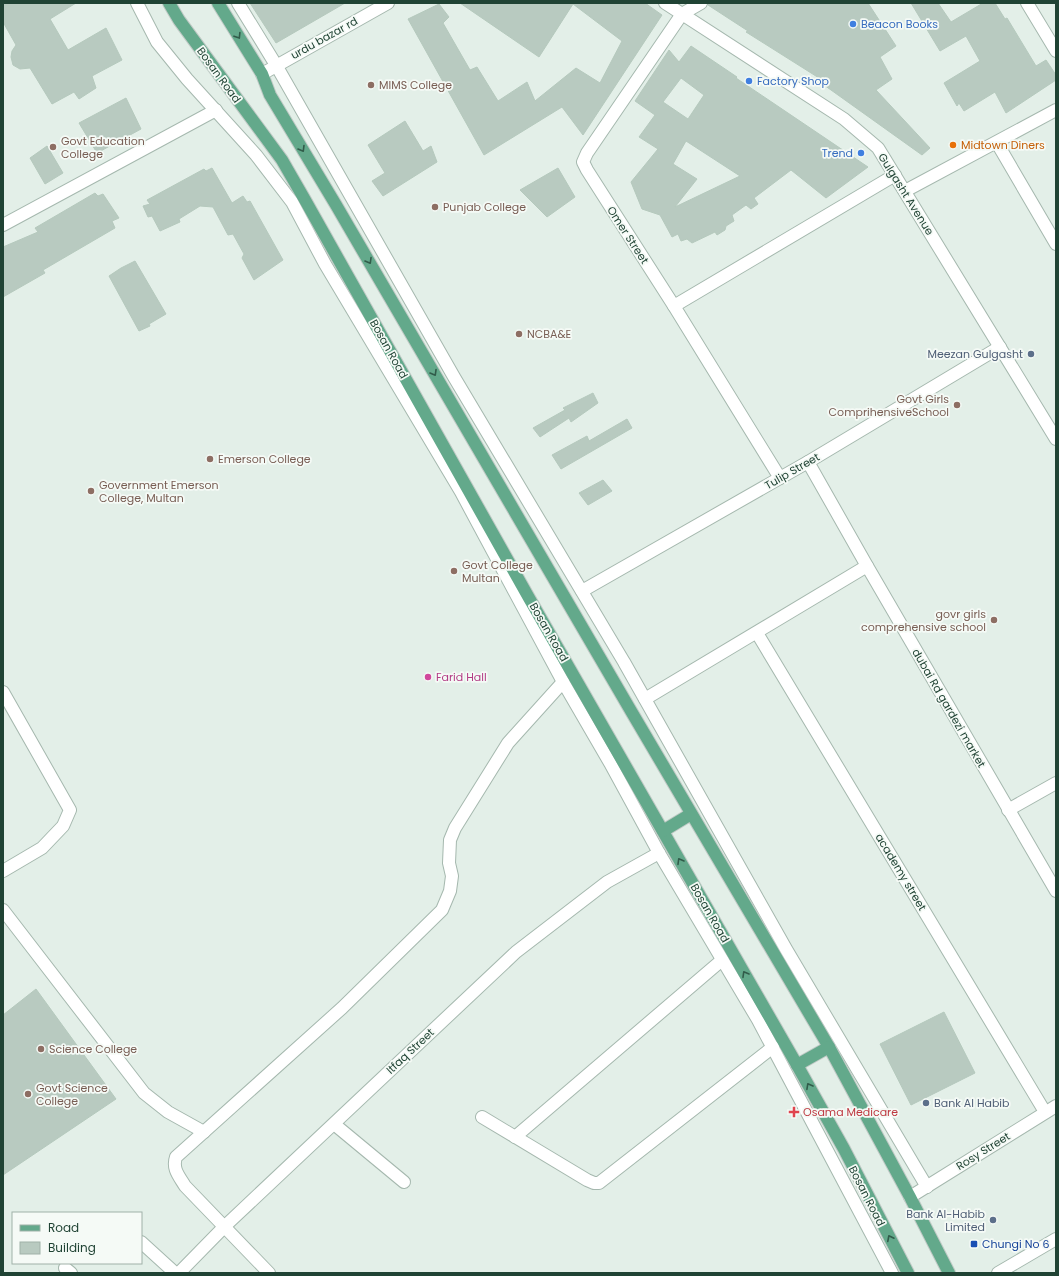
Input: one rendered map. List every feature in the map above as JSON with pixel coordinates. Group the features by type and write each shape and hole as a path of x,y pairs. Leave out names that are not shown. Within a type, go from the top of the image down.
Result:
{"main road":[{"name":"Bosan Road","path":"169,3 179,20 282,160 797,1065 844,1149 908,1273"},
{"path":"218,3 262,74 270,94 829,1047 949,1273"},
{"path":"663,831 691,814"},
{"path":"797,1065 829,1047"}],"street":[{"path":"137,3 157,42 187,79 256,155 292,202 325,264 460,492 563,682 610,763 659,853 773,1047 892,1273"},
{"path":"238,3 276,66 454,377 624,662 786,948 927,1187"},
{"name":"urdu bazar rd","path":"262,74 388,3"},
{"name":"Gulgasht Avenue","path":"665,3 844,119 878,148 1056,439"},
{"name":"Omer Street","path":"701,3 682,14 587,153 583,162 780,478"},
{"path":"1027,3 1056,51"},
{"path":"3,226 216,110"},
{"path":"905,191 1056,110"},
{"path":"997,143 1056,244"},
{"path":"674,306 894,175"},
{"name":"Tulip Street","path":"582,591 808,462 1000,347"},
{"name":"dubai Rd gardezi market","path":"808,462 1056,891"},
{"path":"645,699 758,633 867,566"},
{"name":"academy street","path":"758,633 1051,1109"},
{"path":"269,1273 185,1186 174,1170 176,1157 342,1008 442,910 450,891 452,876 449,863 450,840 455,828 508,743 563,682"},
{"path":"3,692 70,810 63,826 42,848 3,871"},
{"path":"1008,810 1056,783"},
{"name":"Itfaq Street","path":"179,1273 225,1226 516,952 607,882 659,853"},
{"path":"3,910 144,1093 168,1112 204,1132"},
{"path":"515,1137 722,960"},
{"path":"482,1117 587,1180 594,1183 599,1183 773,1047"},
{"name":"Rosy Street","path":"910,1197 1051,1109"},
{"path":"334,1124 404,1182"},
{"path":"998,1273 1056,1239"},
{"path":"142,1243 175,1273"}],"building":[{"path":"3,3 76,3 50,19 68,50 106,28 122,60 92,76 96,88 79,99 74,92 52,104 30,68 20,69 13,65 11,57 12,51 16,45 3,22"},
{"path":"250,3 345,3 276,43"},
{"path":"460,3 645,3 662,15 583,135 562,107 484,155 408,19 439,4 449,17 443,23 470,70 477,67 498,101 527,82 535,101 576,68 600,83 622,41 573,4 539,57"},
{"path":"708,3 868,3 896,46 880,57 892,79 876,90 930,148 922,155 817,80 819,78 746,32 748,31 708,5"},
{"path":"911,3 938,3 951,22 983,3 995,3 1005,19 1007,18 1036,66 1046,60 1056,75 1056,80 1006,113 995,92 964,111 959,103 957,106 944,83 980,61 966,36 940,51"},
{"path":"691,46 868,167 826,198 791,170 754,198 758,204 751,209 746,205 732,215 734,221 726,226 725,230 717,235 715,232 692,243 687,239 681,241 678,234 672,237 660,215 642,209 631,182 658,149 639,137 655,115 635,101 669,50 679,62","holes":["681,78 704,95 688,119 663,102","686,141 740,176 675,207 697,179 673,164"]},
{"path":"126,98 141,129 97,153 79,123"},
{"path":"405,121 423,151 431,146 437,162 383,196 372,181 385,173 368,145"},
{"path":"47,146 63,173 45,184 30,158"},
{"path":"212,168 232,203 243,196 247,202 250,201 283,260 254,280 242,258 244,254 233,234 228,235 213,207 200,206 179,219 180,222 160,231 152,216 148,217 143,206 150,204 147,200 204,169 206,171"},
{"path":"558,168 575,197 547,217 520,190"},
{"path":"95,193 98,196 103,194 119,218 112,221 115,228 43,270 45,273 3,297 3,247 38,232 35,228"},
{"path":"135,261 166,314 149,324 150,326 139,331 109,276"},
{"path":"593,393 598,403 571,422 569,418 540,437 533,428 565,410 563,408"},
{"path":"627,419 632,428 561,469 552,455 587,436 589,441"},
{"path":"603,480 612,491 588,505 579,493"},
{"name":"Govt Science College","path":"36,989 116,1099 3,1175 3,1015"},
{"path":"944,1012 975,1073 911,1105 880,1044"}],"place":[{"name":"Beacon Books","path":"853,24"},
{"name":"Factory Shop","path":"749,81"},
{"name":"MIMS College","path":"371,85"},
{"name":"Midtown Diners","path":"953,145"},
{"name":"Govt Education College","path":"53,147"},
{"name":"Trend","path":"861,153"},
{"name":"Punjab College","path":"435,207"},
{"name":"NCBA&E","path":"519,334"},
{"name":"Meezan Gulgasht","path":"1031,354"},
{"name":"Govt Girls ComprihensiveSchool","path":"957,405"},
{"name":"Emerson College","path":"210,459"},
{"name":"Government Emerson College, Multan","path":"91,491"},
{"name":"Govt College Multan","path":"454,571"},
{"name":"govr girls comprehensive school","path":"994,620"},
{"name":"Farid Hall","path":"428,677"},
{"name":"Science College","path":"41,1049"},
{"name":"Govt Science College","path":"28,1094"},
{"name":"Bank Al Habib","path":"926,1103"},
{"name":"Osama Medicare","path":"794,1112"},
{"name":"Bank Al-Habib Limited","path":"993,1220"},
{"name":"Chungi No 6","path":"974,1244"}]}
